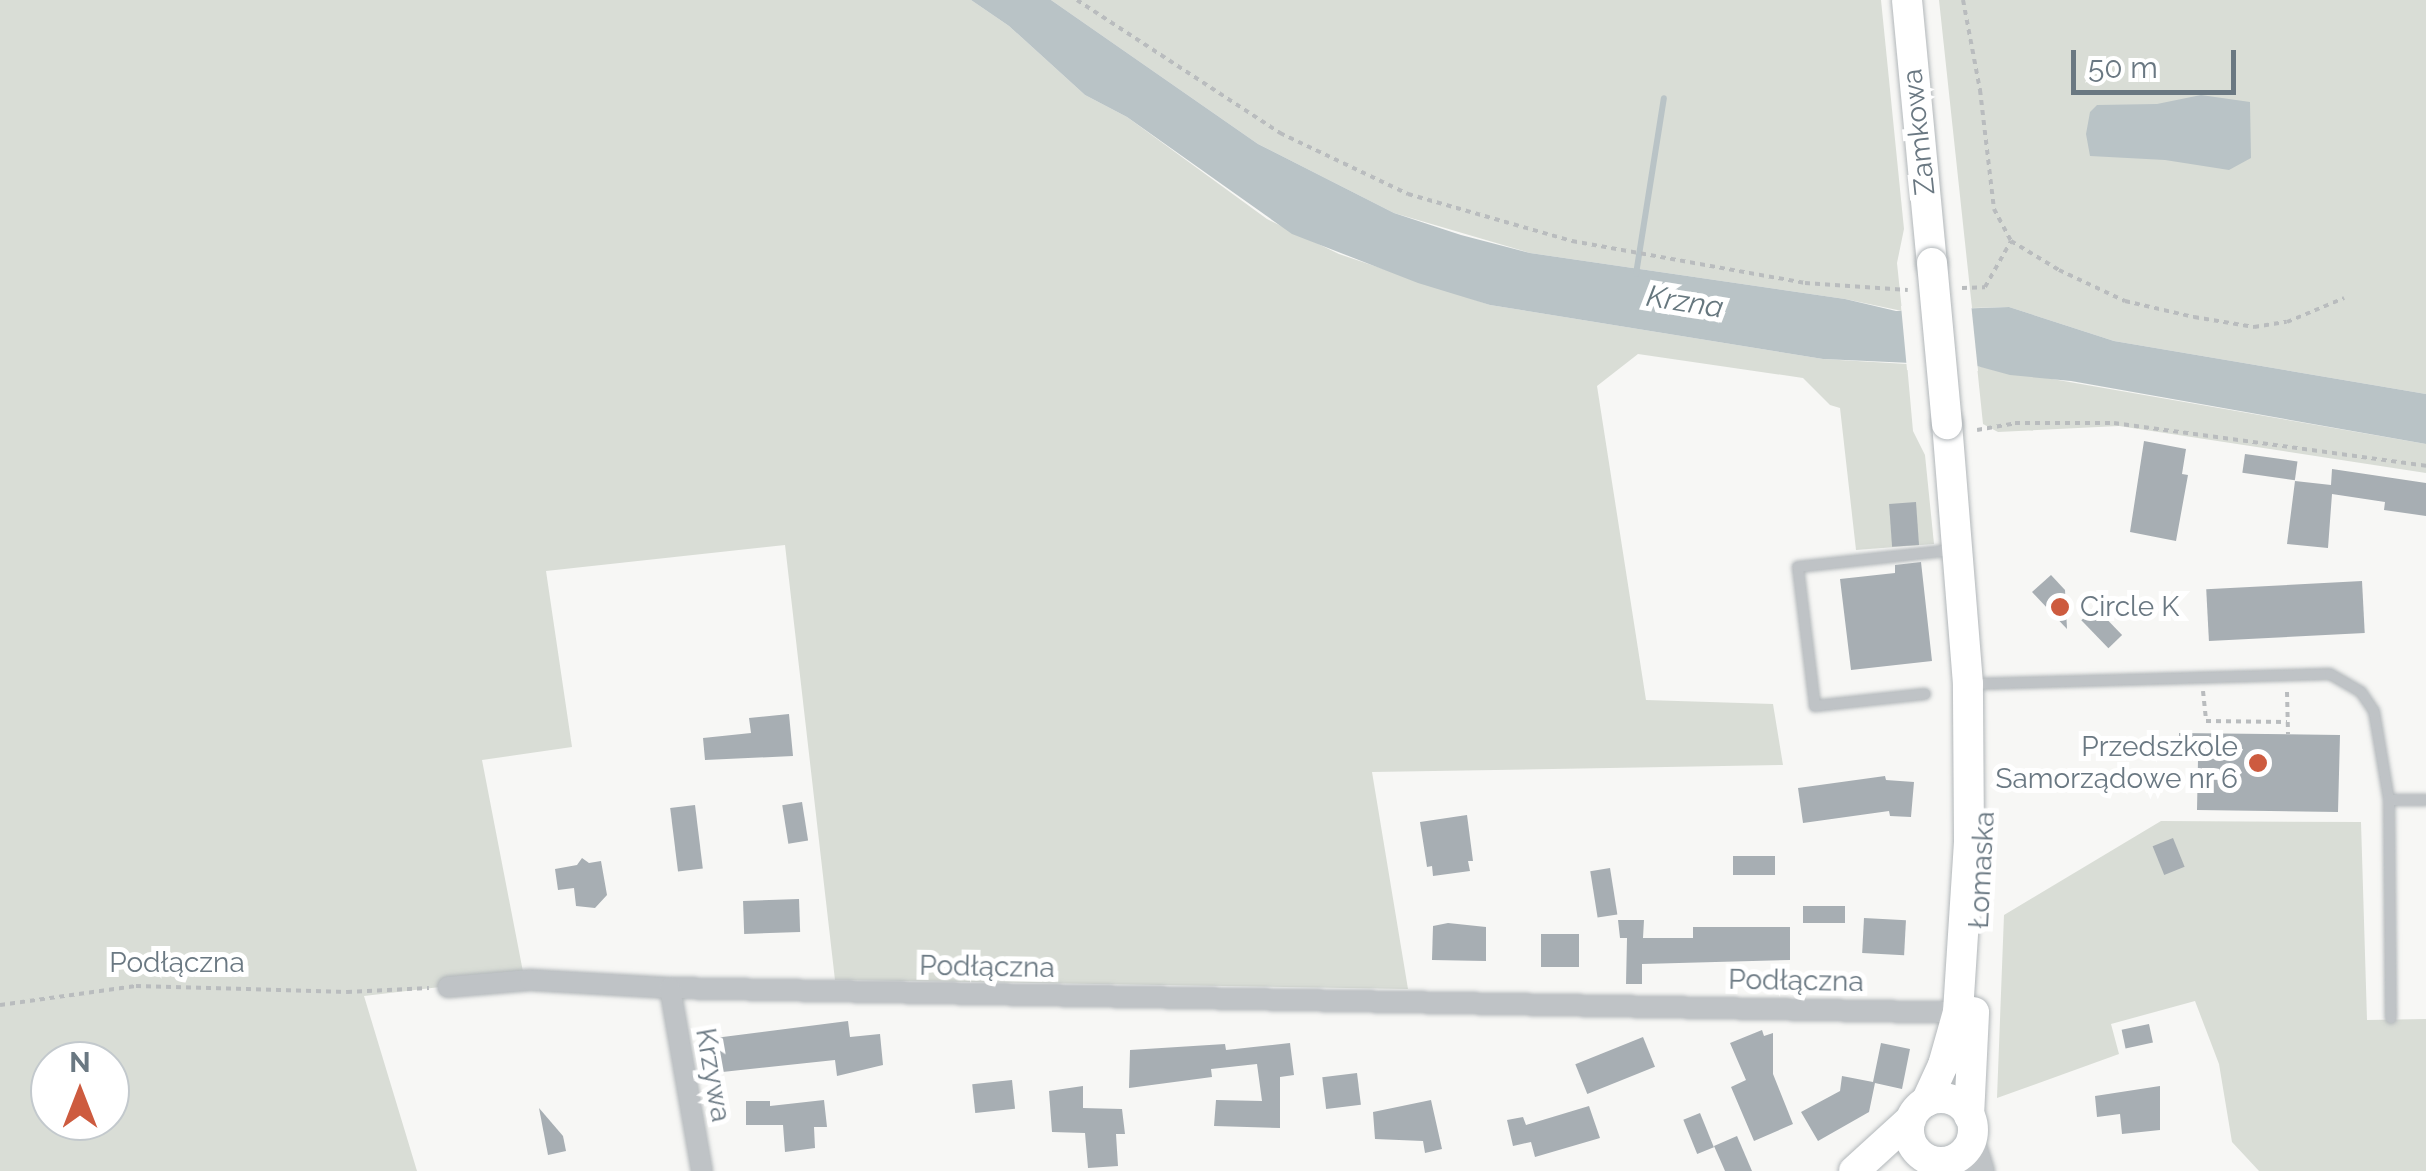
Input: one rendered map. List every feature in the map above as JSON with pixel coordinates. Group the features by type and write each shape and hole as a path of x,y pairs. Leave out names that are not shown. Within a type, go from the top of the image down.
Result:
{"main road":[{"name":"Zamkowa","path":"1906,0 1940,276"},
{"name":"Łomaska","path":"1940,276 1962,427 1955,507 1976,684"},
{"name":"Łomaska","path":"1955,507 1977,605 1966,1013 1970,1127"},
{"path":"1943,1163 1910,1139 1918,1110 1966,1013"},
{"path":"1854,1171 1918,1110 1950,1100 1970,1127 1959,1155 1943,1163 1896,1171"}],"street":[{"name":"Podłączna","path":"448,986 530,980 670,988 1966,1013"},
{"name":"Krzywa","path":"670,988 702,1171"},
{"name":"Łomaska","path":"1970,1127 1981,1171"}],"lane":[{"path":"1925,694 1815,706 1798,567 1958,549"},
{"path":"1976,684 2287,672 2330,674 2361,692 2374,711 2390,800 2390,1018"},
{"path":"2390,800 2426,800"}],"path":[{"path":"1077,0 1280,132 1408,194 1572,240 1805,283 1910,290"},
{"path":"1963,0 1980,90 1994,208 2011,241 2060,270 2126,300 2194,317 2254,327 2288,322 2344,298"},
{"path":"1940,276 1985,286 2011,241"},
{"path":"1962,427 2038,422 2126,424 2426,466"},
{"path":"2287,672 2288,734"},
{"path":"2202,676 2206,721 2288,722"},
{"name":"Podłączna","path":"0,1005 136,986 347,992 448,986"}],"shaded area":[{"path":"0,0 971,0 1009,26 1085,95 1127,117 1267,219 1339,254 1490,305 1823,359 1907,364 1913,431 1925,455 1934,544 1856,550 1840,408 1830,405 1803,378 1638,354 1597,386 1646,700 1773,704 1783,765 1372,772 1408,989 835,980 785,545 546,571 572,747 482,760 524,977 364,996 417,1171 0,1171"},
{"path":"1051,0 1881,0 1904,229 1897,263 1902,311 1845,299 1530,253 1394,213 1258,144"},
{"path":"1939,0 2426,0 2426,394 2114,341 2009,307 1972,308"},
{"path":"1977,366 2426,444 2426,473 2119,426 1998,432 1983,424"},
{"path":"2161,821 2361,822 2367,1020 2426,1019 2426,1171 2259,1171 2232,1142 2219,1064 2195,1001 2111,1024 2119,1054 1997,1098 2004,915"}],"water":[{"name":"Krzna","path":"971,0 1051,0 1258,144 1394,213 1461,235 1530,253 1845,299 1896,311 2009,307 2114,341 2426,394 2426,444 2071,381 2010,375 1977,366 1823,359 1490,305 1418,283 1292,234 1127,117 1085,95 1009,26"},
{"path":"2201,95 2250,102 2251,158 2229,170 2165,160 2090,156 2086,134 2090,112 2097,105 2157,104"}],"pier":[{"path":"1971,303 1978,371 1907,370 1901,306"}],"building":[{"path":"2144,441 2186,449 2182,474 2188,475 2176,541 2130,532"},
{"path":"2245,454 2297,461 2295,480 2242,473"},
{"path":"2332,469 2426,483 2426,516 2384,510 2385,502 2332,494 2328,548 2287,544 2295,481 2331,485"},
{"path":"1916,502 1919,545 1892,547 1889,504"},
{"path":"1921,562 1932,661 1851,670 1840,579 1895,573 1895,565"},
{"path":"2051,575 2065,590 2067,629 2032,592"},
{"path":"2362,581 2365,633 2209,641 2206,589"},
{"path":"2095,607 2122,635 2108,648 2081,620"},
{"path":"789,714 793,756 705,760 703,738 751,733 749,718"},
{"path":"2179,733 2340,735 2338,812 2197,810 2198,760 2179,759"},
{"path":"1885,776 1886,780 1914,782 1911,817 1890,816 1889,811 1803,823 1798,788"},
{"path":"802,802 808,841 788,844 782,805"},
{"path":"695,805 703,869 678,872 670,808"},
{"path":"1467,815 1473,861 1468,861 1470,871 1433,876 1432,866 1427,867 1420,822"},
{"path":"2173,838 2185,867 2164,875 2153,846"},
{"path":"1733,856 1775,856 1775,875 1733,875"},
{"path":"582,858 589,863 601,861 607,895 595,908 576,906 574,888 558,890 555,869 577,865"},
{"path":"1610,868 1617,914 1598,918 1590,871"},
{"path":"799,899 800,932 744,934 743,901"},
{"path":"1803,906 1845,906 1845,923 1803,923"},
{"path":"1864,918 1906,920 1904,955 1862,953"},
{"path":"1618,920 1644,920 1643,938 1693,938 1693,927 1790,927 1790,960 1642,964 1642,984 1626,984 1627,938 1620,938"},
{"path":"1448,923 1486,927 1486,961 1432,960 1433,926"},
{"path":"1541,934 1579,934 1579,967 1541,967"},
{"path":"848,1021 850,1037 880,1034 883,1065 837,1076 835,1060 713,1073 707,1039"},
{"path":"2149,1024 2153,1043 2126,1048 2122,1030"},
{"path":"1762,1030 1764,1036 1773,1033 1773,1074 1793,1124 1754,1141 1731,1087 1746,1080 1730,1043"},
{"path":"1643,1037 1655,1067 1587,1094 1575,1064"},
{"path":"1290,1043 1294,1075 1280,1077 1280,1128 1214,1126 1216,1100 1262,1101 1257,1064 1211,1069 1212,1077 1129,1088 1130,1050 1225,1044 1226,1050"},
{"path":"1881,1043 1910,1049 1902,1089 1875,1083 1869,1112 1818,1141 1801,1112 1840,1091 1842,1076 1873,1082"},
{"path":"1357,1073 1361,1105 1326,1109 1322,1077"},
{"path":"1012,1080 1015,1109 975,1113 972,1084"},
{"path":"1083,1086 1083,1108 1122,1109 1125,1134 1116,1134 1118,1166 1088,1168 1085,1133 1052,1132 1049,1091"},
{"path":"2160,1086 2160,1130 2122,1134 2120,1114 2097,1117 2095,1096"},
{"path":"824,1100 827,1127 814,1127 815,1148 785,1152 783,1125 746,1125 746,1101 770,1101 770,1106"},
{"path":"1431,1100 1442,1149 1425,1153 1423,1141 1375,1139 1373,1112"},
{"path":"1589,1106 1600,1138 1535,1157 1531,1142 1513,1146 1507,1120 1523,1117 1526,1125"},
{"path":"539,1108 563,1136 566,1151 548,1155"},
{"path":"1700,1113 1714,1147 1697,1154 1683,1120"},
{"path":"1737,1136 1752,1171 1725,1171 1714,1146"}],"waterway":[{"name":"Krzna","path":"1636,274 1664,98"}],"place":[{"name":"Circle K","path":"2060,607"},
{"name":"Przedszkole Samorządowe nr 6","path":"2258,763"}]}
